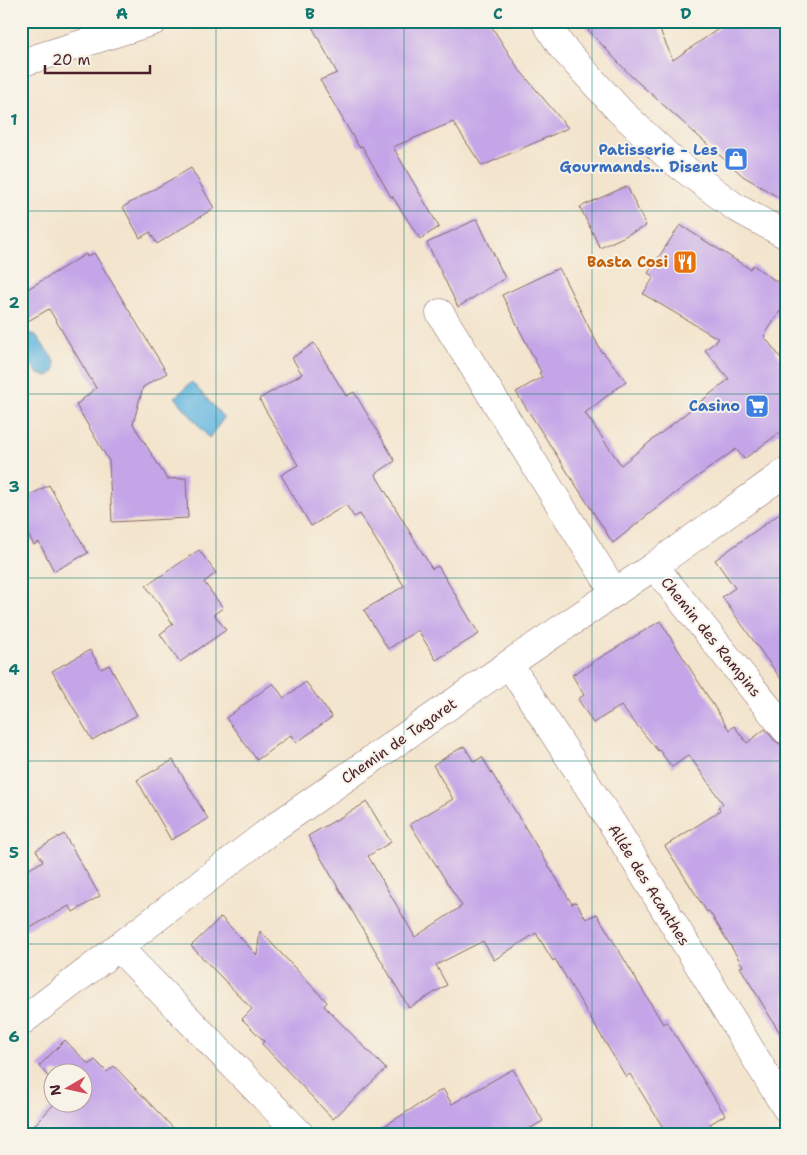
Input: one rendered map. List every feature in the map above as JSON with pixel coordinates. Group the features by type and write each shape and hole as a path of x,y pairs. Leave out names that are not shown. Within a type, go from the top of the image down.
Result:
{"street":[{"path":"21,63 154,21"},
{"path":"545,21 561,46 620,111 671,159 734,207 786,235"},
{"path":"440,313 615,593"},
{"name":"Chemin de Tagaret","path":"21,1022 275,827 509,664 654,566 786,472"},
{"name":"Chemin des Rampins","path":"654,566 786,730"},
{"name":"Allée des Acanthes","path":"509,664 617,831 786,1108"},
{"path":"118,947 300,1134"}],"water":[{"path":"26,332 36,335 55,362 55,371 49,376 38,374 21,348 21,335"},
{"path":"192,382 224,418 209,438 175,397"}],"building":[{"path":"309,21 488,21 518,68 568,128 482,166 453,122 393,147 439,227 420,239 391,197 362,146 359,147 320,80 337,73"},
{"path":"580,21 656,21 673,60 730,21 786,21 786,202 743,176 631,76"},
{"path":"191,168 214,208 157,244 150,232 140,238 123,207"},
{"path":"627,186 646,226 600,248 580,207"},
{"path":"477,219 505,278 458,307 427,243"},
{"path":"680,225 750,269 753,265 786,288 786,302 764,336 786,365 786,428 744,459 736,449 683,487 613,543 516,392 542,377 502,295 559,268 602,353 626,381 585,413 621,465 729,379 705,350 719,339 643,294 654,277 648,273"},
{"path":"94,253 167,373 143,387 133,424 167,479 186,478 188,518 112,522 109,461 76,405 96,388 49,309 21,325 21,293 86,254 87,257"},
{"path":"314,343 346,396 354,392 395,461 375,474 432,569 438,566 479,634 436,660 418,630 388,649 364,610 404,586 360,514 354,517 346,505 311,526 281,475 298,465 259,399 302,374 292,358"},
{"path":"49,485 88,553 54,571 39,542 34,545 21,522 21,500"},
{"path":"786,509 786,686 722,597 735,588 715,560"},
{"path":"199,550 216,573 204,582 223,608 214,614 226,630 180,662 160,634 173,624 146,586"},
{"path":"660,621 729,730 734,726 747,743 765,729 774,740 786,745 786,1043 740,967 743,966 665,846 720,811 718,807 723,804 689,755 672,767 621,706 593,723 578,699 584,695 572,675"},
{"path":"90,650 101,669 109,665 137,715 92,740 52,671"},
{"path":"306,682 332,717 296,743 291,735 257,760 226,718 273,683 284,698"},
{"path":"464,746 474,762 482,757 572,904 576,902 586,919 597,914 663,1024 667,1022 725,1115 710,1124 716,1134 667,1134 630,1074 626,1077 555,959 553,961 536,933 494,960 483,941 436,965 447,985 409,1008 308,836 367,802 391,842 368,856 415,937 462,906 410,824 453,799 433,765"},
{"path":"173,760 208,819 171,840 137,780"},
{"path":"64,834 100,896 73,912 69,906 21,933 21,874 43,861 36,850"},
{"path":"221,917 257,955 260,931 327,1002 324,1006 386,1069 333,1119 262,1044 264,1041 242,1019 252,1009 191,946"},
{"path":"65,1040 86,1062 43,1062"},
{"path":"95,1060 107,1072 114,1066 179,1134 26,1134 47,1112 92,1112 92,1062"},
{"path":"513,1069 543,1121 520,1134 372,1134 443,1089 452,1104"}],"place":[{"name":"Patisserie - Les Gourmands... Disent","path":"736,159"},
{"name":"Basta Cosi","path":"685,262"},
{"name":"Casino","path":"757,406"}]}
